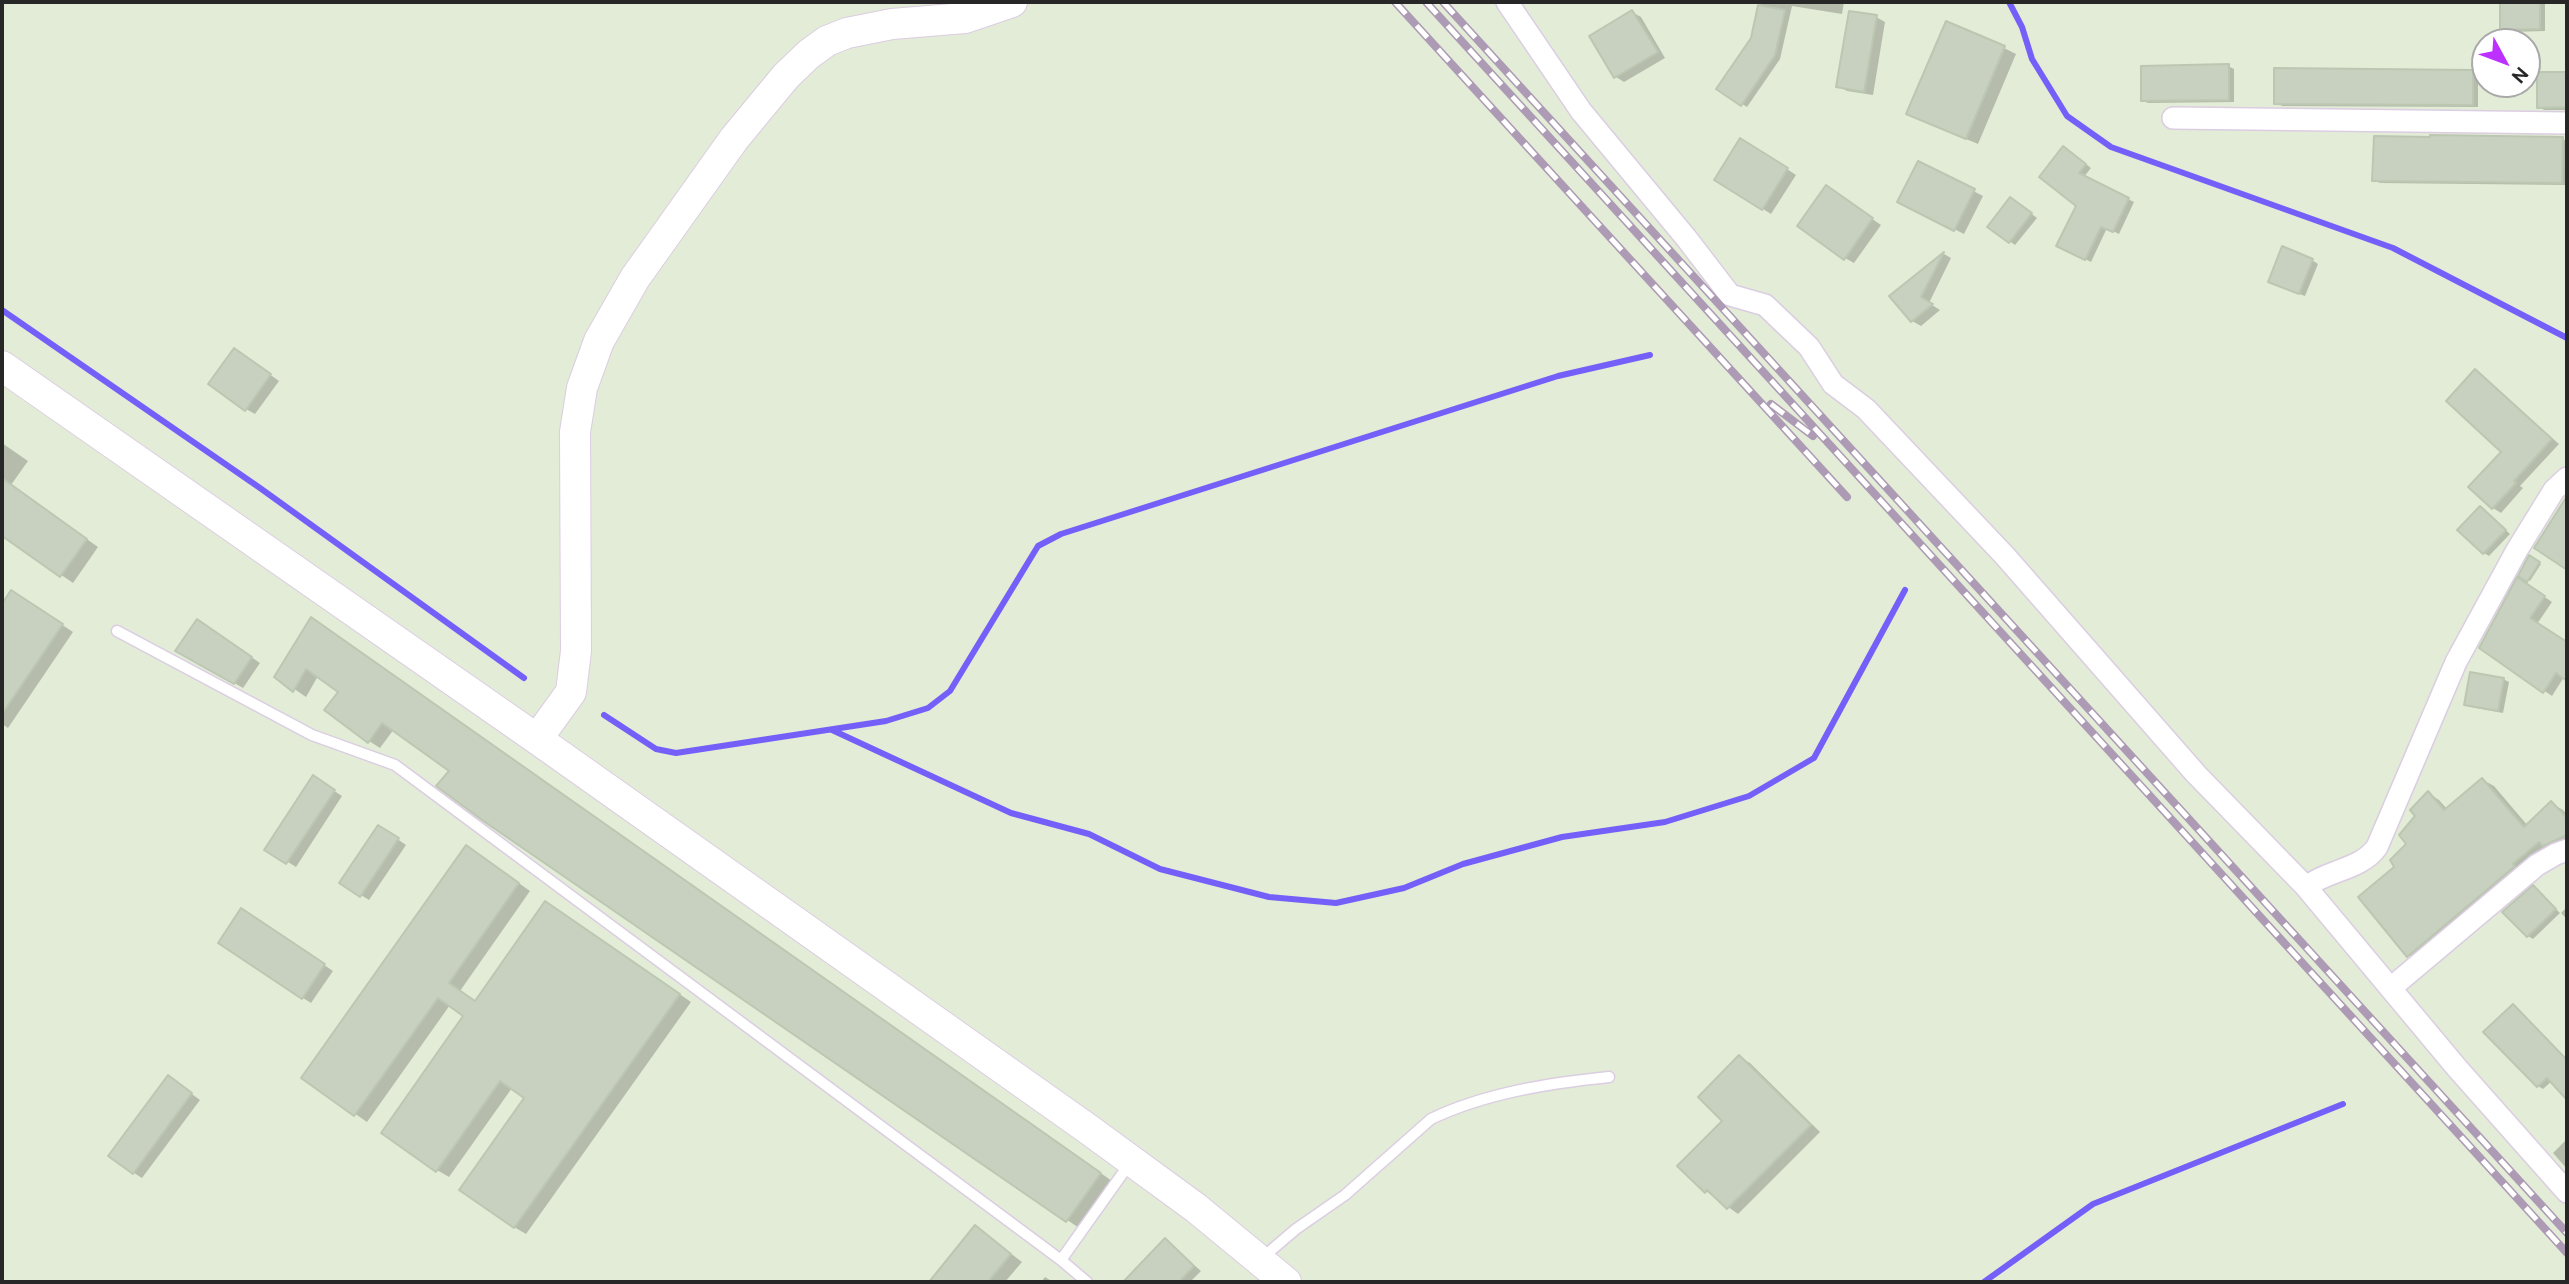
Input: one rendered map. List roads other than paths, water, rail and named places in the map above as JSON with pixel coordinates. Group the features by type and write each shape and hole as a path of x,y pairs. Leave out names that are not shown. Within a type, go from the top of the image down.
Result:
{"main road":[{"path":"579,769 567,746 576,651 574,477 578,410 582,388 600,341 635,278 734,139 786,76 809,54 827,41 847,33 892,24 965,18 1012,2"},
{"path":"2,366 537,739 1131,1161 1196,1208 1286,1282"},
{"path":"537,739 571,692"}],"street":[{"path":"1507,2 1581,111 1730,295 1765,304 1809,347 1833,384 1866,409 2005,556 2196,774 2306,887 2457,1068 2567,1192"},
{"path":"2174,118 2567,123"},
{"path":"2306,887 2316,879 2367,859 2377,847 2456,662 2517,550 2554,490 2567,478"},
{"path":"2392,987 2537,865 2567,850"}],"lane":[{"path":"117,631 312,735 395,765 1087,1282"},
{"path":"1260,1260 1296,1229 1345,1195 1431,1119 1448,1111 1515,1092 1575,1080 1609,1077"},
{"path":"1061,1260 1131,1161"}],"waterway":[{"path":"2009,2 2022,27 2032,59 2067,116 2111,147 2393,248 2567,338"},
{"path":"2,310 260,488 524,678"},
{"path":"604,715 656,749 676,753 886,721 928,708 950,691 1038,546 1061,534 1558,376 1650,355"},
{"path":"832,730 1011,813 1089,834 1160,869 1269,897 1336,903 1404,888 1463,864 1562,837 1665,822 1749,796 1814,758 1905,590"},
{"path":"1984,1282 2093,1204 2343,1104"}],"railway":[{"path":"1395,2 1847,497"},
{"path":"1426,2 2567,1253"},
{"path":"1443,2 2567,1233"},
{"path":"1771,404 1813,436"}]}
